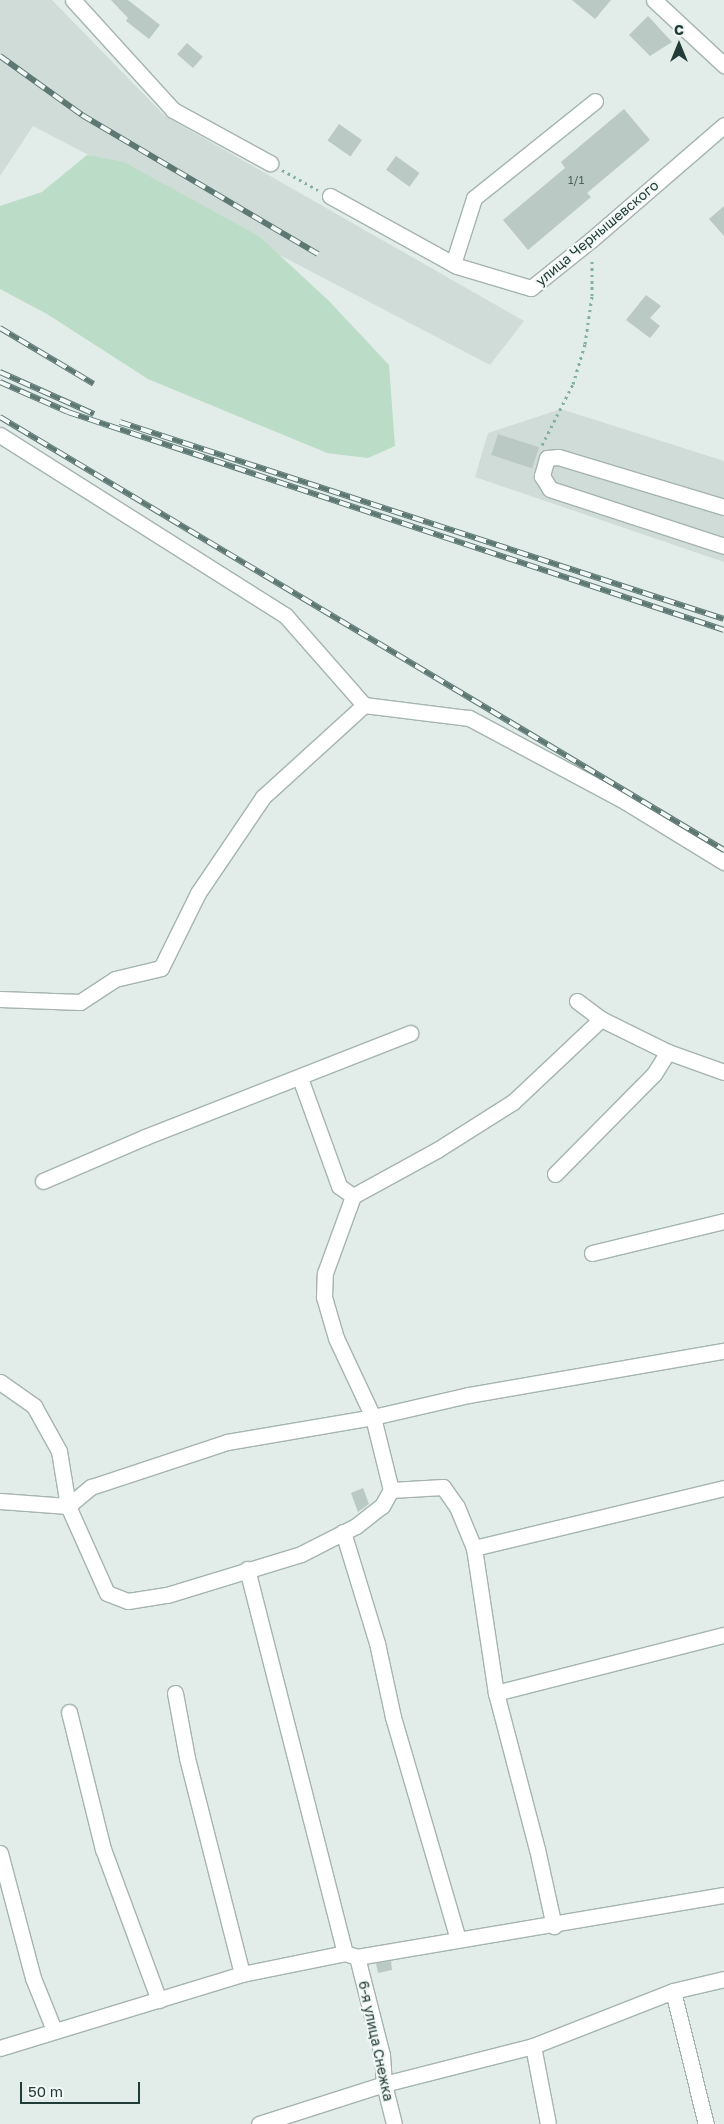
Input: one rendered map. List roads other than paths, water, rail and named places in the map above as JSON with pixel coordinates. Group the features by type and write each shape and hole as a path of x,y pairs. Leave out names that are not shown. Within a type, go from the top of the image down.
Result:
{"street":[{"path":"73,0 173,110 270,163"},
{"path":"654,0 724,65"},
{"path":"330,196 453,264 474,198 595,101"},
{"name":"улица Чернышевского","path":"453,264 531,288 591,240 724,125"},
{"path":"0,435 285,615 364,705 469,718 626,802 724,862"},
{"path":"724,507 558,457 547,458 542,476 550,490 724,546"},
{"path":"0,999 80,1002 115,978 161,968 198,893 263,797 364,705"},
{"path":"576,1001 601,1019 668,1052 724,1072"},
{"path":"0,1382 34,1406 59,1451 68,1506 107,1592 128,1601 166,1596 247,1569 301,1554 343,1532 382,1506 391,1490 374,1417 336,1338 324,1297 325,1273 353,1196 437,1150 513,1102 601,1019"},
{"path":"43,1181 145,1137 300,1078 410,1033"},
{"path":"555,1174 654,1074 668,1052"},
{"path":"300,1078 340,1186 353,1196"},
{"path":"592,1253 724,1221"},
{"path":"0,1501 68,1506 91,1487 227,1442 374,1417 468,1395 724,1351"},
{"path":"391,1490 443,1487 457,1507 474,1548 496,1693 537,1849 554,1926"},
{"path":"474,1548 724,1488"},
{"path":"343,1532 377,1643 393,1717 458,1939"},
{"name":"6-я улица Снежка","path":"247,1569 351,1955 382,2055 384,2084 394,2124"},
{"path":"496,1693 724,1635"},
{"path":"175,1693 187,1758 242,1974"},
{"path":"69,1712 103,1849 159,2000"},
{"path":"0,1853 33,1978 54,2030"},
{"path":"0,2048 242,1974 351,1955 554,1926 724,1895"},
{"path":"259,2124 384,2084 533,2046 673,1991 724,1979"},
{"path":"673,1991 706,2124"},
{"path":"533,2046 548,2124"}],"railway":[{"path":"0,56 82,115 318,254"},
{"path":"0,328 94,384"},
{"path":"0,372 94,414"},
{"path":"0,382 68,412 724,630"},
{"path":"0,417 724,850"},
{"path":"120,422 724,619"}]}
